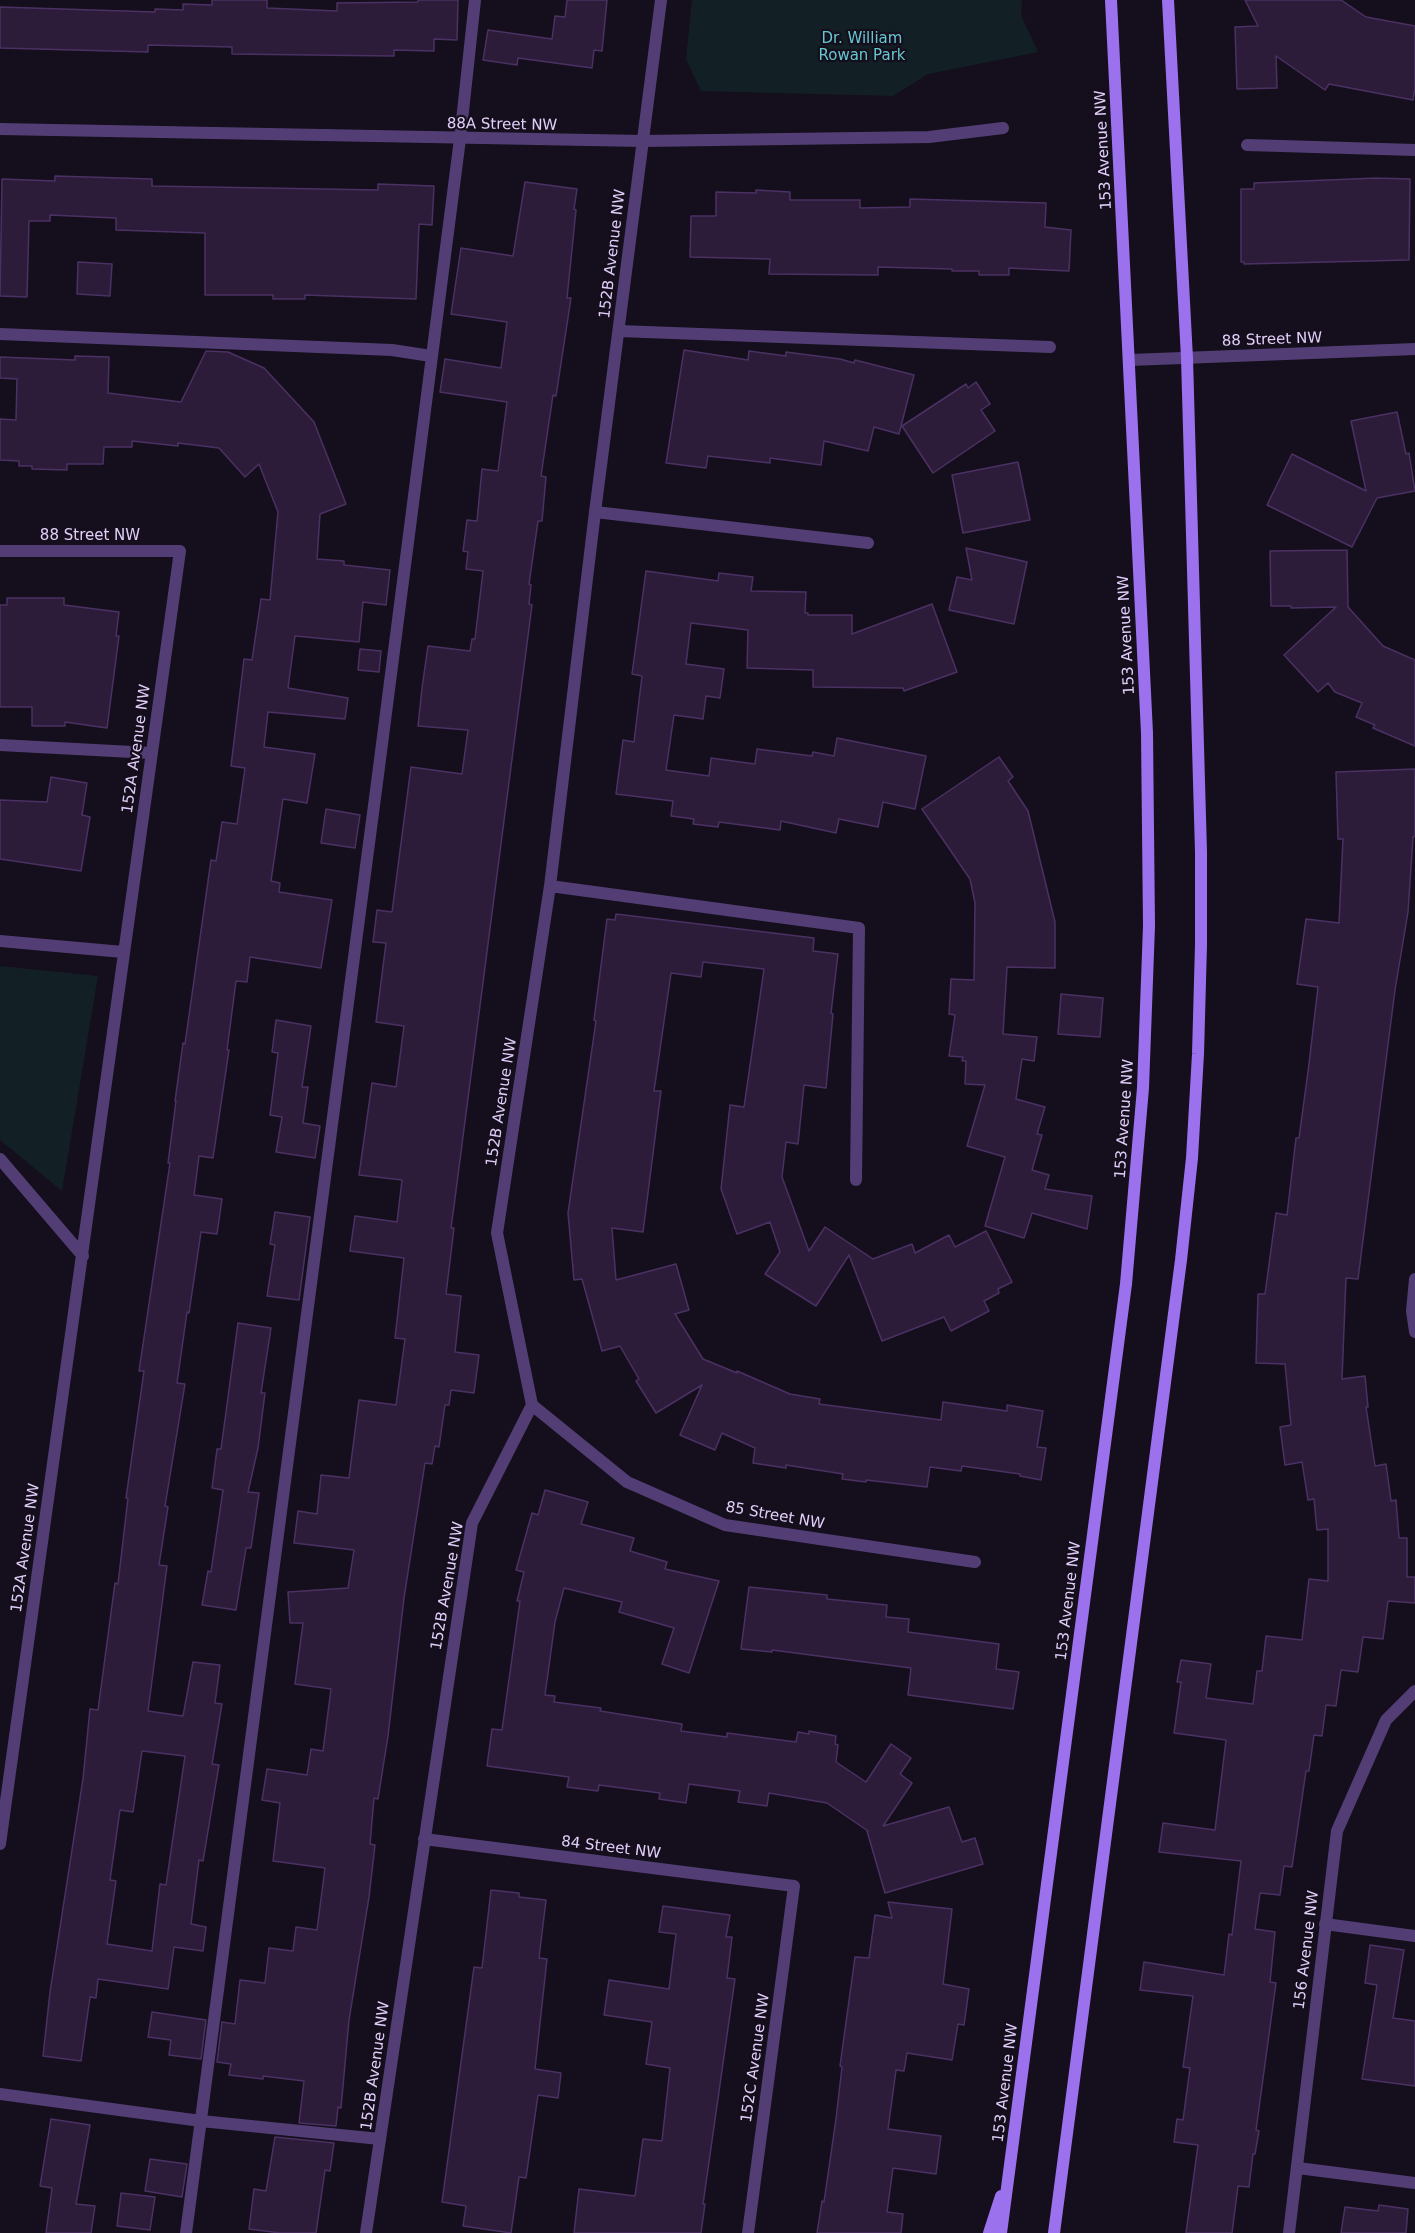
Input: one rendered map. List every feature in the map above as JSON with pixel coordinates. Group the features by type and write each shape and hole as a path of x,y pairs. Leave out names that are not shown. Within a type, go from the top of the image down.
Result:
{"main road":[{"name":"153 Avenue NW","path":"1001,2233 1126,1284 1143,1088 1149,926 1147,733 1111,0"},
{"path":"1054,2233 1180,1272 1192,1158 1198,1054 1202,945 1199,754 1187,358 1168,0"},
{"path":"989,2233 1010,2166"}],"street":[{"path":"186,2233 378,775 430,356 460,139 475,0"},
{"name":"152B Avenue NW","path":"366,2233 472,1523 532,1406 497,1233 550,886 595,512 661,0"},
{"name":"88A Street NW","path":"0,129 643,141 929,137 1003,128"},
{"path":"1247,145 1415,150"},
{"path":"619,331 1050,347"},
{"path":"0,334 392,350 430,356"},
{"name":"88 Street NW","path":"1130,360 1415,349"},
{"path":"595,512 868,543"},
{"name":"88 Street NW","path":"0,551 180,551"},
{"name":"152A Avenue NW","path":"0,1844 180,551"},
{"path":"0,745 152,753"},
{"path":"550,886 859,928 856,1180"},
{"path":"0,941 123,951"},
{"path":"0,1159 82,1256"},
{"path":"1415,1279 1413,1311 1415,1332"},
{"name":"85 Street NW","path":"532,1406 627,1482 725,1525 975,1562"},
{"name":"156 Avenue NW","path":"1289,2233 1337,1831 1386,1720 1415,1691"},
{"name":"84 Street NW","path":"424,1839 794,1886"},
{"name":"152C Avenue NW","path":"748,2233 794,1886"},
{"path":"1325,1924 1415,1936"},
{"path":"0,2094 201,2121 380,2139"},
{"path":"1298,2168 1415,2183"}],"green space":[{"name":"Dr. William Rowan Park","path":"692,0 1022,0 1021,15 1038,52 928,74 893,96 701,91 686,59"},
{"path":"0,966 98,976 62,1191 0,1140"}],"building":[{"path":"212,0 267,0 267,8 337,11 337,3 458,0 457,40 434,39 434,51 394,50 394,56 232,54 232,47 148,45 148,52 0,48 0,7 155,12 155,9 183,10 183,4 212,5"},
{"path":"567,0 607,0 602,51 594,50 592,68 518,58 517,65 483,60 488,30 552,39 555,16 565,17"},
{"path":"1245,0 1341,0 1366,17 1415,26 1413,100 1329,84 1325,90 1276,56 1277,88 1237,89 1235,27 1258,26"},
{"path":"55,176 152,179 152,186 378,190 378,184 434,186 432,225 419,224 416,299 305,295 305,299 273,299 273,295 205,295 205,233 116,230 116,218 50,215 50,221 29,221 27,297 0,296 2,179 55,181"},
{"path":"1377,178 1410,179 1409,260 1244,264 1241,262 1241,189 1254,189 1254,183"},
{"path":"525,182 577,189 567,298 571,298 541,476 546,477 542,521 538,521 529,584 531,585 529,604 532,605 451,1228 454,1228 446,1294 461,1296 455,1352 479,1355 474,1393 451,1390 449,1405 445,1405 439,1447 435,1446 432,1464 425,1463 404,1598 388,1736 378,1799 374,1798 370,1844 375,1845 349,2020 341,2108 338,2107 336,2126 299,2123 304,2081 229,2075 231,2064 217,2062 222,2022 235,2024 240,1980 265,1983 269,1948 293,1951 296,1927 317,1930 325,1868 273,1861 280,1803 262,1800 267,1769 307,1775 311,1749 323,1751 331,1689 295,1684 303,1623 290,1623 288,1592 348,1588 354,1550 294,1543 298,1511 317,1514 321,1475 349,1478 359,1400 396,1405 405,1339 395,1338 404,1258 350,1251 355,1216 397,1222 402,1180 359,1175 372,1083 396,1087 404,1026 376,1022 386,943 373,942 377,910 392,912 411,767 462,774 468,730 418,726 422,688 428,646 470,651 472,639 475,639 483,571 466,569 468,552 463,551 467,520 477,521 482,469 498,471 507,402 440,392 445,359 501,368 507,322 451,314 461,248 513,256"},
{"path":"756,190 790,192 790,200 860,200 860,208 910,207 910,199 1046,203 1045,227 1071,230 1069,271 1009,268 1009,275 979,275 979,271 878,267 878,275 769,274 770,259 690,257 691,216 716,216 716,192 756,193"},
{"path":"78,262 112,264 110,296 77,294"},
{"path":"684,350 748,360 749,351 786,356 786,352 854,363 855,360 914,375 899,434 874,427 868,451 824,441 821,465 770,458 770,463 708,456 706,468 666,463"},
{"path":"206,351 228,352 264,368 314,422 346,504 320,514 317,559 344,561 344,565 390,570 386,605 363,602 359,642 295,636 288,688 348,698 345,719 268,712 264,747 315,754 307,803 283,799 271,881 280,883 279,892 332,900 321,968 250,957 247,982 236,981 227,1050 229,1050 213,1158 199,1156 194,1195 222,1199 217,1234 201,1232 189,1313 187,1312 177,1383 185,1384 165,1506 168,1507 159,1565 167,1566 148,1711 183,1716 193,1662 220,1665 215,1703 222,1704 212,1764 219,1765 203,1861 199,1860 191,1924 206,1927 203,1951 174,1947 168,1989 98,1979 96,1998 90,1997 81,2061 43,2056 50,1992 83,1779 90,1709 98,1710 115,1583 118,1584 128,1498 126,1498 144,1371 139,1371 170,1163 168,1163 183,1043 185,1044 211,860 216,861 222,822 237,824 245,768 231,766 244,659 252,660 261,599 270,600 278,512 259,464 245,477 219,448 132,441 132,447 104,447 103,464 67,464 67,470 32,469 32,466 19,466 19,461 0,460 0,419 16,420 17,379 0,378 0,357 75,360 75,356 109,357 108,393 181,402","holes":["142,1751 185,1756 166,1885 160,1884 152,1951 107,1944 116,1881 110,1880 120,1810 133,1812"]},
{"path":"976,382 990,404 981,410 995,431 933,473 902,426 966,384 968,388"},
{"path":"1397,412 1406,454 1409,453 1415,491 1377,498 1352,547 1267,505 1292,454 1366,491 1351,421"},
{"path":"1018,462 1030,520 963,533 952,475"},
{"path":"966,548 1027,562 1014,624 949,610 957,577 972,580"},
{"path":"1347,550 1348,607 1383,646 1415,660 1415,746 1373,728 1375,725 1356,717 1362,703 1335,692 1328,683 1318,692 1284,655 1336,607 1271,606 1270,551"},
{"path":"646,571 718,581 719,573 753,577 751,591 806,592 805,613 808,615 852,615 852,634 932,604 957,672 904,691 903,688 813,687 813,670 747,668 748,630 691,623 686,664 724,669 720,698 706,696 703,719 674,715 666,770 709,776 711,758 755,764 757,749 812,756 813,752 834,756 837,738 926,756 915,809 883,802 878,827 839,819 836,833 781,821 780,830 719,822 718,827 693,824 694,819 671,816 673,801 616,794 623,740 634,742 642,676 632,674"},
{"path":"7,598 64,598 64,605 119,612 116,636 119,636 107,728 65,722 65,726 32,726 32,707 0,707 0,605 7,605"},
{"path":"360,649 381,651 379,672 358,670"},
{"path":"999,757 1013,777 1008,781 1028,811 1055,922 1055,968 1007,967 1003,1034 1037,1037 1034,1061 1022,1059 1016,1099 1045,1107 1037,1134 1042,1135 1032,1170 1049,1175 1045,1189 1092,1196 1087,1229 1032,1213 1024,1238 985,1226 1005,1157 967,1146 985,1085 965,1084 966,1061 962,1061 963,1057 949,1056 955,1015 949,1014 951,979 974,980 975,903 970,879 922,809"},
{"path":"1415,769 1415,836 1413,837 1408,912 1395,990 1358,1279 1346,1278 1342,1379 1365,1376 1368,1407 1366,1407 1375,1466 1386,1464 1391,1501 1396,1500 1399,1538 1407,1538 1407,1577 1415,1577 1415,1603 1388,1601 1383,1639 1363,1637 1358,1672 1341,1670 1336,1706 1326,1705 1322,1736 1314,1735 1309,1771 1306,1771 1292,1867 1284,1866 1280,1895 1260,1893 1255,1929 1275,1932 1270,1982 1276,1983 1256,2130 1259,2131 1255,2154 1253,2154 1249,2187 1238,2186 1232,2233 1186,2233 1198,2145 1174,2142 1177,2119 1183,2120 1190,2068 1183,2067 1193,1996 1140,1990 1144,1962 1224,1975 1229,1934 1232,1935 1241,1861 1159,1852 1163,1823 1215,1830 1226,1740 1174,1733 1181,1682 1177,1682 1181,1660 1211,1664 1206,1698 1253,1704 1257,1671 1262,1671 1266,1636 1302,1640 1309,1579 1328,1581 1328,1529 1317,1530 1314,1499 1308,1500 1302,1462 1285,1465 1280,1427 1291,1425 1285,1364 1256,1363 1258,1294 1265,1294 1276,1213 1287,1215 1296,1138 1299,1138 1309,1064 1318,987 1297,984 1306,919 1339,923 1343,839 1338,839 1336,772"},
{"path":"51,777 87,783 82,815 90,817 81,871 0,859 0,800 47,802"},
{"path":"326,809 360,815 355,848 321,843"},
{"path":"616,914 814,938 813,951 838,954 826,1088 804,1085 798,1144 786,1142 782,1177 809,1251 825,1227 873,1259 912,1244 915,1253 949,1235 955,1247 986,1231 1012,1282 998,1289 999,1293 984,1301 989,1311 951,1331 944,1317 882,1341 849,1255 816,1306 765,1274 780,1252 770,1222 737,1234 721,1189 730,1105 744,1107 764,969 703,962 701,977 671,973 654,1091 661,1091 643,1232 612,1228 616,1280 676,1264 689,1310 675,1314 703,1359 790,1394 820,1399 819,1404 941,1420 943,1402 1007,1411 1007,1405 1043,1411 1037,1447 1046,1448 1041,1480 1020,1476 1020,1474 962,1466 961,1471 930,1467 927,1487 842,1479 843,1474 786,1465 786,1468 753,1463 755,1448 722,1433 715,1450 680,1435 702,1385 656,1413 636,1381 639,1379 620,1346 602,1351 582,1279 574,1280 568,1213 596,1021 594,1020 607,919 615,920"},
{"path":"1061,994 1103,998 1100,1037 1058,1034"},
{"path":"276,1020 311,1026 302,1087 308,1087 303,1123 320,1126 315,1158 276,1152 282,1117 270,1115 278,1053 272,1052"},
{"path":"275,1212 310,1217 299,1300 267,1296 275,1245 270,1244"},
{"path":"238,1323 271,1328 261,1393 265,1393 258,1448 248,1492 259,1493 251,1548 246,1548 236,1610 202,1605 208,1571 211,1572 223,1490 212,1488 217,1449 221,1449"},
{"path":"545,1490 588,1502 581,1524 634,1538 630,1551 667,1562 665,1569 719,1581 689,1673 662,1664 674,1628 619,1612 622,1602 564,1588 555,1622 545,1695 555,1696 554,1702 601,1708 600,1711 682,1724 681,1731 727,1737 727,1733 796,1742 798,1732 809,1734 809,1731 836,1736 835,1744 838,1745 836,1762 866,1782 891,1744 911,1758 900,1774 912,1783 883,1826 949,1807 962,1842 975,1838 983,1864 885,1893 868,1831 827,1803 769,1793 767,1806 738,1802 740,1791 689,1784 686,1803 659,1799 660,1793 599,1785 598,1791 567,1787 569,1777 487,1766 492,1729 502,1730 520,1601 517,1601 524,1572 516,1570 532,1513 538,1515"},
{"path":"749,1587 827,1595 827,1599 887,1605 886,1617 909,1619 908,1632 999,1644 996,1669 1019,1672 1013,1709 908,1695 911,1668 772,1650 772,1652 741,1649"},
{"path":"491,1890 519,1893 519,1897 546,1900 539,1958 547,1959 535,2069 561,2073 558,2098 538,2095 526,2178 519,2177 511,2233 463,2226 466,2206 442,2202 474,1967 482,1968"},
{"path":"888,1902 952,1909 943,1984 969,1989 964,2025 958,2024 952,2060 907,2053 904,2071 896,2070 888,2129 941,2136 936,2174 893,2168 887,2212 903,2214 901,2233 817,2233 822,2201 824,2202 836,2119 842,2067 840,2066 855,1957 869,1958 875,1915 892,1918"},
{"path":"663,1906 730,1915 726,1937 732,1937 727,1978 735,1979 703,2204 705,2204 701,2233 574,2233 579,2189 635,2196 643,2139 662,2141 670,2068 646,2064 652,2022 604,2015 609,1980 669,1989 676,1934 659,1932"},
{"path":"1370,1945 1404,1950 1393,2018 1415,2021 1415,2086 1362,2079 1377,1985 1365,1983"},
{"path":"152,2012 206,2020 201,2059 169,2055 171,2040 148,2037"},
{"path":"51,2119 90,2125 76,2204 95,2206 91,2233 46,2233 52,2188 40,2186"},
{"path":"275,2137 334,2143 330,2171 325,2170 316,2233 280,2233 249,2229 254,2189 266,2191"},
{"path":"150,2159 187,2164 182,2197 145,2191"},
{"path":"121,2193 155,2197 150,2230 117,2226"},
{"path":"1379,2205 1408,2209 1406,2233 1341,2233 1345,2207 1378,2211"}]}
